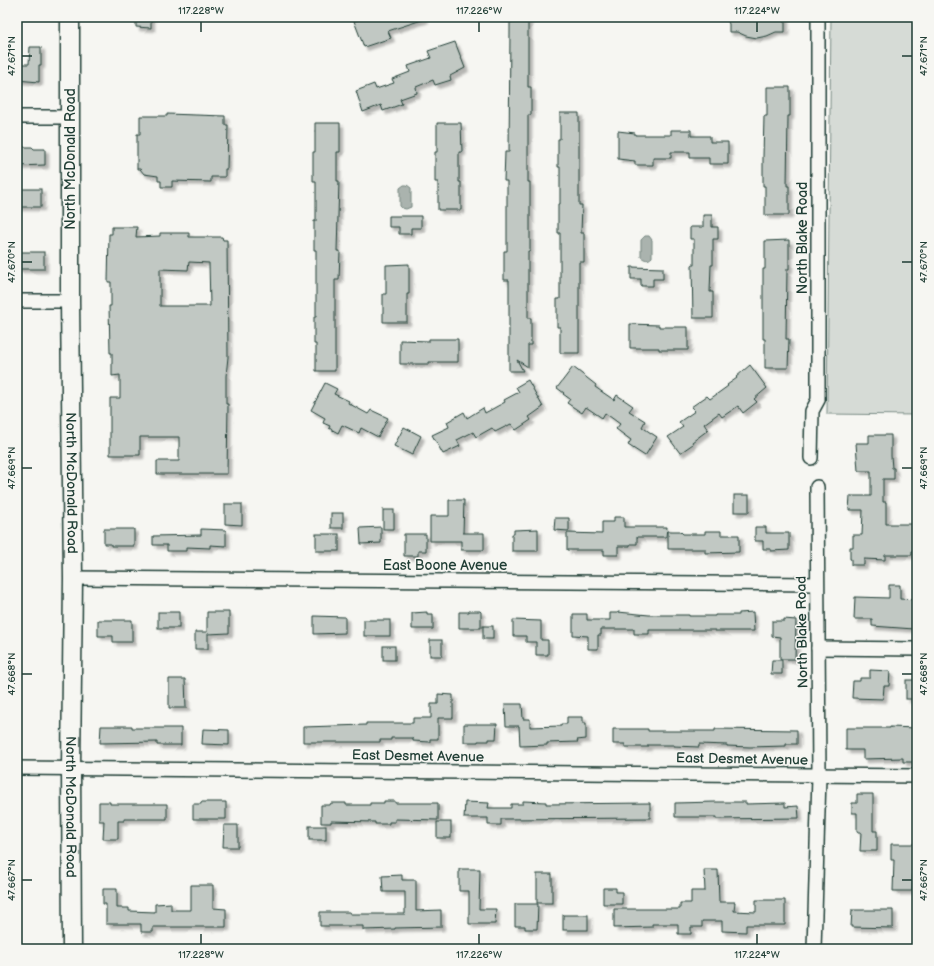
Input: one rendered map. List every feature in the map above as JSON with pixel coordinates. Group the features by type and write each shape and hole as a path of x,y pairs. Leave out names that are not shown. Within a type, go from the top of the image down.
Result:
{"street":[{"name":"North McDonald Road","path":"70,17 70,301 73,578 70,768 72,949"},
{"name":"North Blake Road","path":"811,458 812,411 818,400 818,17"},
{"path":"17,117 71,117"},
{"path":"17,301 70,301"},
{"name":"North Blake Road","path":"814,949 819,776 816,487"},
{"name":"East Boone Avenue","path":"73,578 817,584"},
{"path":"818,648 917,649"},
{"name":"East Desmet Avenue","path":"17,768 819,776"},
{"path":"819,776 917,776"}],"shaded area":[{"path":"831,17 917,17 917,415 827,414"},
{"path":"404,185 411,188 411,207 406,209 400,206 400,188"},
{"path":"645,236 649,236 652,240 652,257 648,260 641,257 641,240"}],"building":[{"path":"136,17 151,17 151,28 136,27"},
{"path":"366,17 424,17 425,19 388,31 391,38 364,47 354,21"},
{"path":"512,17 528,17 528,87 531,87 531,115 528,115 530,251 528,251 528,318 531,318 531,345 528,345 528,367 517,360 523,371 509,371 509,280 504,280 504,251 507,251 507,181 504,181 505,152 509,152 510,22 512,22"},
{"path":"726,17 785,17 785,32 776,32 757,38 746,36 737,32 729,32 729,24"},
{"path":"455,42 465,68 450,76 451,80 435,85 433,80 416,87 417,93 400,99 402,104 383,111 381,105 363,112 356,91 374,84 376,89 394,83 392,79 410,72 408,66 431,58 428,51"},
{"path":"30,47 41,47 39,82 17,80 17,64 29,64"},
{"path":"767,87 790,87 787,186 789,186 789,215 765,215 763,157 764,116 767,116"},
{"path":"560,113 579,113 579,205 582,205 581,233 584,233 584,262 579,262 579,353 560,353 560,327 557,327 557,299 560,299 560,233 558,233 558,204 560,204 560,167 558,167 558,139 560,139"},
{"path":"167,114 225,116 225,125 228,125 227,169 225,169 225,177 211,177 211,182 172,181 172,187 161,187 161,181 158,181 158,176 144,174 140,169 137,169 137,134 140,134 140,116 167,116"},
{"path":"315,123 340,123 340,152 337,152 337,181 339,181 337,251 340,251 339,280 335,280 335,371 316,371 316,344 314,344 314,317 316,317 316,250 314,250 314,221 316,221 316,181 313,181"},
{"path":"437,123 461,123 462,152 459,152 459,182 461,182 461,210 438,210 438,182 435,182"},
{"path":"671,130 691,130 691,136 710,136 710,142 728,142 728,164 709,164 709,158 690,158 690,152 671,152 671,158 653,158 653,165 635,165 635,161 618,159 618,131 635,133 635,135 671,135"},
{"path":"17,147 45,149 45,165 17,166"},
{"path":"17,189 41,189 41,207 17,207"},
{"path":"703,215 712,215 712,227 718,227 718,239 713,239 713,265 711,265 710,292 713,292 713,318 693,318 692,265 694,265 694,239 690,239 690,227 703,227"},
{"path":"389,216 421,216 421,228 411,228 411,234 399,234 399,227 389,227"},
{"path":"112,227 137,227 136,237 160,236 160,233 189,233 189,237 222,237 223,240 227,240 227,474 157,474 157,461 179,461 179,437 140,437 140,455 110,455 110,398 120,398 120,375 112,376 112,353 110,353 109,306 111,306 111,282 108,282 109,234 112,234","holes":["189,262 209,263 210,306 160,306 160,269 188,270"]},
{"path":"789,240 786,339 789,339 788,368 765,368 765,339 763,339 763,269 765,269 765,241"},
{"path":"17,252 44,252 44,269 17,269"},
{"path":"409,264 407,322 383,322 383,294 386,294 386,265"},
{"path":"631,267 663,268 663,279 653,279 653,286 641,286 641,279 631,279"},
{"path":"630,324 659,325 659,327 688,327 688,350 630,348"},
{"path":"429,339 458,339 458,362 400,364 400,340 429,341"},
{"path":"750,365 767,388 754,399 757,402 743,413 738,406 722,417 719,413 704,424 708,430 692,442 693,444 680,453 668,437 683,427 679,422 695,411 691,407 707,396 710,399 728,386 727,385 737,378 736,377"},
{"path":"573,367 596,385 595,387 614,400 617,395 633,406 629,411 645,421 642,427 657,437 645,456 628,445 631,440 616,429 620,424 605,413 602,418 586,407 582,413 567,403 570,399 557,388"},
{"path":"528,380 543,407 529,417 531,420 516,430 511,424 495,432 492,428 476,437 473,432 457,440 460,446 443,454 432,435 449,427 447,422 464,412 467,418 483,408 485,413 505,402 504,400 519,392 516,387"},
{"path":"325,383 337,389 334,394 349,401 348,403 368,414 371,410 388,418 378,437 361,428 359,433 342,425 338,433 329,428 330,426 323,423 325,418 311,410"},
{"path":"404,427 421,436 412,455 394,446"},
{"path":"869,435 891,435 891,456 892,468 894,468 894,479 883,479 883,502 886,502 886,524 917,524 917,551 912,551 912,555 885,555 885,560 864,559 864,565 851,565 850,547 853,547 853,535 862,535 863,510 849,510 850,496 871,496 871,471 858,471 856,443 869,443"},
{"path":"734,495 749,495 749,512 734,512"},
{"path":"449,500 464,500 463,533 484,533 484,550 461,550 461,541 430,541 430,516 449,516"},
{"path":"225,504 242,504 242,525 225,524"},
{"path":"383,510 394,510 394,529 383,529"},
{"path":"331,513 343,513 343,528 331,528"},
{"path":"614,517 624,517 624,527 667,527 666,537 637,537 637,544 630,544 630,546 618,546 618,555 604,555 604,550 567,550 567,533 602,534 602,522 614,522"},
{"path":"555,518 569,518 569,531 554,530"},
{"path":"381,527 381,543 361,544 360,528"},
{"path":"755,527 766,527 766,533 789,533 789,550 771,551 771,549 763,549 763,541 755,541"},
{"path":"104,529 134,529 134,546 111,546 111,544 104,544"},
{"path":"201,529 226,530 226,546 210,545 210,548 186,547 186,551 167,551 167,545 153,545 153,536 201,535"},
{"path":"538,529 538,551 512,551 512,534 514,534 514,530"},
{"path":"668,531 680,531 683,534 705,534 705,531 721,531 721,535 739,535 739,552 705,553 705,549 668,549"},
{"path":"316,534 339,534 339,551 316,551"},
{"path":"404,534 426,534 426,551 418,551 418,556 404,556"},
{"path":"889,585 900,585 900,599 917,600 917,620 914,619 914,629 872,626 872,619 854,619 855,597 889,598"},
{"path":"158,612 179,612 179,628 158,628"},
{"path":"207,612 229,612 229,633 208,634 208,649 195,649 195,632 207,632"},
{"path":"427,612 427,614 433,614 433,629 412,629 412,613"},
{"path":"459,612 481,612 481,628 459,628"},
{"path":"618,612 649,615 715,616 739,615 739,613 753,612 754,631 649,630 649,634 634,634 634,629 601,629 601,635 598,635 598,649 588,649 588,636 573,635 573,614 587,614 587,620 610,620 610,613"},
{"path":"314,616 345,617 345,633 314,634"},
{"path":"784,619 796,620 795,659 780,659 780,637 772,636 772,621 784,621"},
{"path":"98,620 132,620 132,642 113,642 113,636 98,636"},
{"path":"364,620 390,620 390,636 364,636"},
{"path":"513,620 541,621 541,640 548,640 548,655 536,655 536,642 526,642 526,636 513,636"},
{"path":"483,626 493,626 493,639 483,639"},
{"path":"430,640 442,640 442,656 430,656"},
{"path":"383,646 395,646 395,660 383,660"},
{"path":"772,660 782,660 782,674 771,674"},
{"path":"870,670 890,671 889,686 884,686 883,699 852,698 853,681 860,681 860,678 870,678"},
{"path":"169,679 185,679 186,708 169,708"},
{"path":"906,680 917,680 917,699 906,699"},
{"path":"438,694 453,695 453,718 438,718 438,739 430,739 430,742 413,741 413,738 391,738 391,740 380,740 380,742 303,742 303,727 366,725 366,723 413,723 413,718 431,718 431,704 438,704"},
{"path":"505,704 522,704 523,719 530,719 530,727 561,726 561,724 567,724 567,717 583,717 583,723 586,723 586,739 577,740 578,742 520,746 519,726 506,726"},
{"path":"464,724 497,724 496,739 489,739 489,741 464,742"},
{"path":"101,726 132,726 132,728 181,728 181,745 157,745 157,742 100,743"},
{"path":"846,728 917,728 917,762 903,762 903,758 863,759 863,750 846,750"},
{"path":"203,729 229,730 229,745 202,744"},
{"path":"613,729 648,729 648,731 715,731 715,729 797,730 797,744 786,744 786,746 750,747 699,744 699,747 648,745 648,747 625,747 625,744 613,744"},
{"path":"857,794 873,794 873,831 877,831 877,851 860,851 861,832 857,832 857,813 852,813 852,803 857,803"},
{"path":"384,801 395,801 395,803 438,803 438,820 395,819 395,822 389,822 389,824 375,824 375,822 331,821 331,823 321,823 321,805 346,803 346,805 370,805 370,803 384,803"},
{"path":"523,801 546,802 546,804 650,803 650,818 501,819 501,825 488,825 488,818 464,818 465,802 489,803 488,808 511,808 511,804 523,804"},
{"path":"99,802 110,802 110,804 167,804 167,819 124,819 124,821 118,821 118,839 103,839 104,821 99,821"},
{"path":"201,802 226,802 226,819 193,819 193,804 201,804"},
{"path":"746,802 746,804 785,803 785,807 798,806 799,818 716,819 716,817 675,817 675,803"},
{"path":"437,822 451,822 451,838 437,838"},
{"path":"224,825 238,825 238,847 223,847"},
{"path":"309,826 326,826 326,840 309,840"},
{"path":"891,844 914,844 912,891 893,891 894,860 891,860"},
{"path":"459,869 480,869 479,909 496,909 495,924 469,924 469,891 459,891"},
{"path":"704,870 718,870 719,902 735,902 734,911 756,912 756,900 785,900 785,925 746,925 746,932 722,931 722,921 702,921 702,927 691,927 691,934 678,934 678,924 652,924 652,927 614,928 614,909 680,909 680,903 691,903 691,891 705,891"},
{"path":"537,874 552,874 552,903 537,903"},
{"path":"402,875 402,880 416,880 416,911 441,910 441,927 363,930 363,926 320,926 320,912 350,912 350,914 405,914 405,892 383,892 382,876"},
{"path":"191,885 213,885 213,908 226,909 226,927 153,927 153,932 141,932 141,924 106,924 106,904 103,904 103,889 117,889 117,908 129,908 129,911 155,912 155,904 171,903 171,910 191,910"},
{"path":"603,888 616,888 616,892 622,892 622,904 603,904"},
{"path":"515,904 538,904 537,929 525,929 525,926 515,926"},
{"path":"852,910 893,910 893,928 851,927"},
{"path":"563,915 588,915 588,930 563,930"}]}
